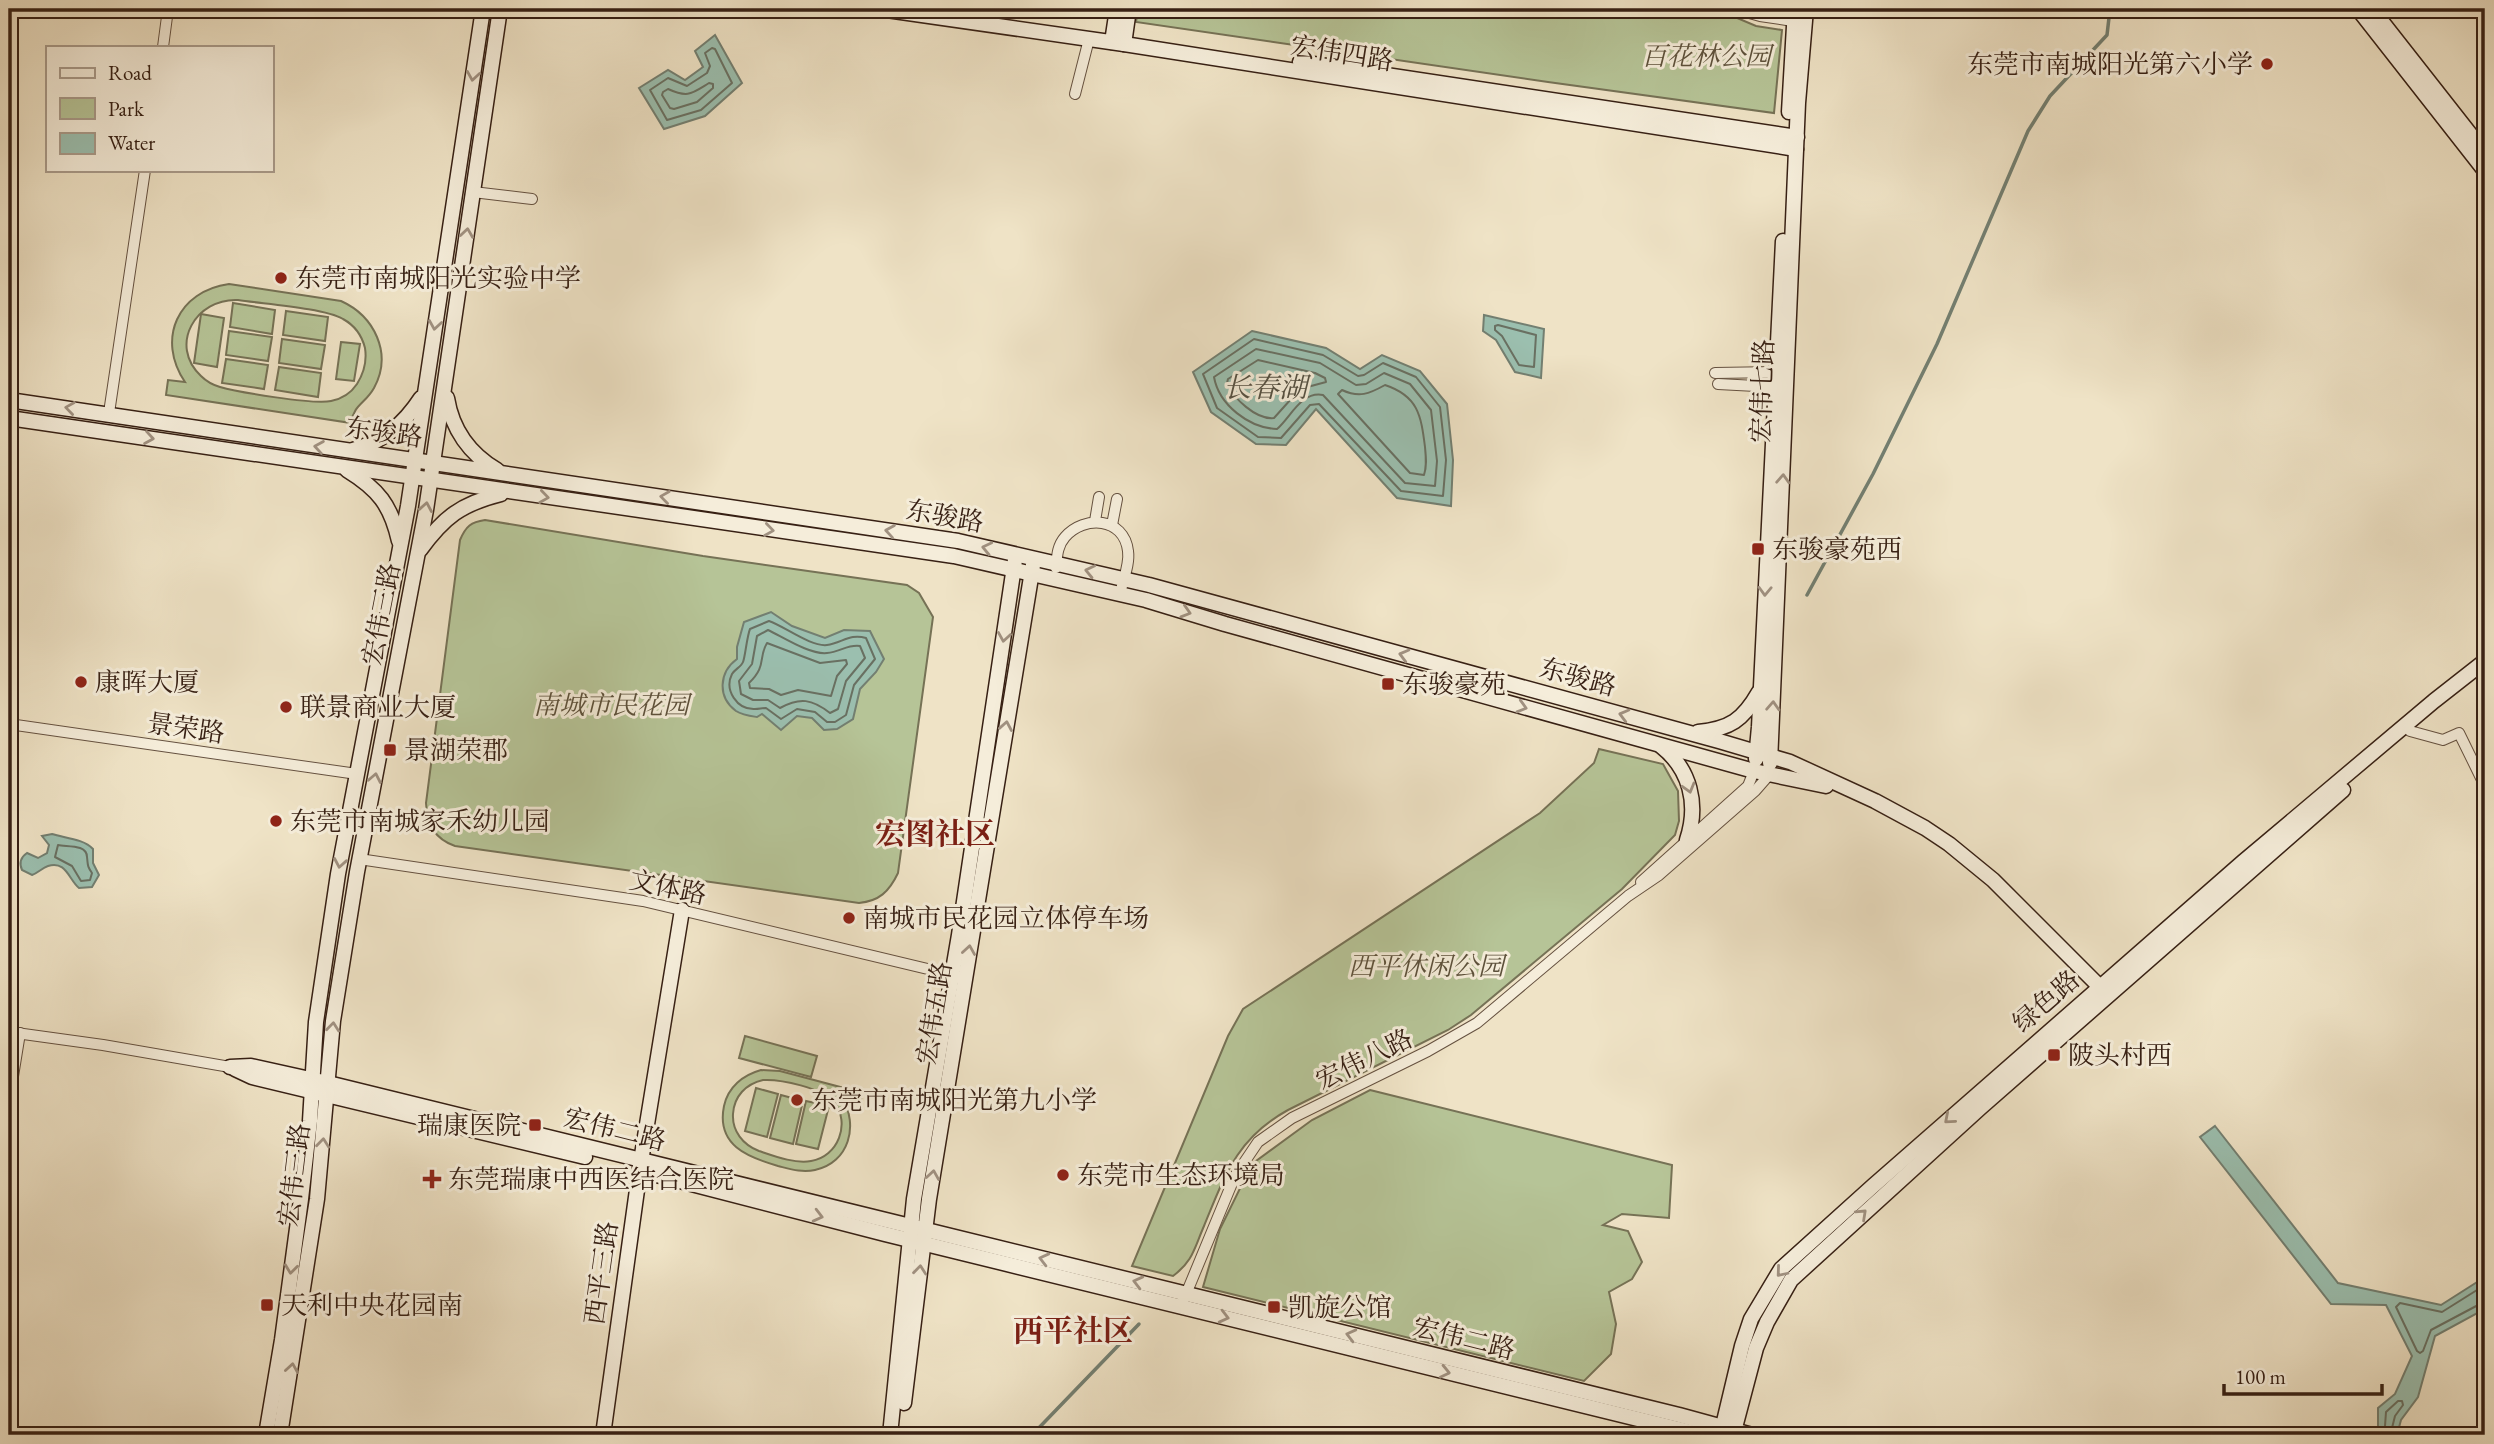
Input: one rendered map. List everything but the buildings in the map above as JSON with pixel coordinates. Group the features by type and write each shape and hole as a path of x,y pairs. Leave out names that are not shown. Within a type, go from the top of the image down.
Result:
{"street":[{"path":"149,9 168,10 163,46"},
{"name":"宏伟三路","path":"265,1435 282,1340 302,1186 318,1009 338,874 412,478 484,9"},
{"name":"宏伟三路","path":"280,1435 317,1199 333,1021 359,859 433,464 500,9"},
{"name":"宏伟四路","path":"880,9 1089,39 1119,39"},
{"name":"宏伟四路","path":"948,9 1119,39 1792,143"},
{"path":"1116,9 1119,39"},
{"path":"1119,39 1129,9"},
{"path":"1735,9 1760,16 1794,15"},
{"name":"宏伟七路","path":"1763,754 1761,688 1775,379 1792,143 1806,9"},
{"path":"2357,9 2485,171"},
{"path":"2372,9 2485,153"},
{"name":"宏伟七路","path":"1762,773 1792,143 1794,15"},
{"path":"1075,94 1089,39"},
{"path":"109,413 145,172"},
{"path":"473,192 532,199"},
{"path":"1715,373 1775,379"},
{"path":"1718,384 1775,379"},
{"path":"445,387 449,408 462,438 484,462 505,475"},
{"path":"347,452 368,446 390,433 409,416 425,390"},
{"name":"东骏路","path":"9,400 958,541 1015,562 1032,574 1120,594 1762,773 1849,790"},
{"name":"东骏路","path":"9,418 954,556 1015,562 1034,559 1124,579 1690,733 1790,762 1896,812 1956,849 1993,880 2104,991"},
{"path":"342,468 376,491 389,509 400,546"},
{"path":"417,554 444,519 463,506 508,492"},
{"path":"1095,521 1099,497"},
{"path":"1112,525 1117,499"},
{"path":"1055,579 1058,549 1064,538 1076,528 1095,521 1112,525 1126,541 1128,553 1120,594"},
{"name":"宏伟五路","path":"958,976 1034,559"},
{"name":"宏伟五路","path":"890,1435 917,1234 958,976 1015,562"},
{"name":"绿色路","path":"2104,991 2434,701 2485,661"},
{"name":"绿色路","path":"1728,1432 1742,1346 1751,1319 1782,1269 1873,1186 2410,731 2485,671"},
{"path":"1690,733 1722,728 1741,719 1761,688"},
{"name":"景荣路","path":"9,724 357,774"},
{"path":"2410,731 2443,740 2459,733 2485,786"},
{"path":"1660,745 1675,759 1690,788 1692,819 1687,840"},
{"name":"宏伟八路","path":"1183,1300 1235,1176 1249,1152 1269,1133 1292,1118 1453,1038 1477,1023 1628,896 1653,869 1762,773"},
{"name":"宏伟八路","path":"1628,896 1659,876 1755,791 1762,773"},
{"name":"文体路","path":"359,859 643,901 958,976"},
{"name":"西平三路","path":"603,1435 640,1166 682,910"},
{"path":"9,1101 14,1032"},
{"name":"宏伟二路","path":"14,1032 230,1068 251,1066 312,1085 1161,1295 1728,1432 1752,1435"},
{"name":"宏伟五路","path":"900,1435 917,1234"},
{"name":"宏伟二路","path":"1183,1300 1703,1435"}],"green space":[{"name":"百花林公园","path":"1138,9 1716,9 1756,26 1782,30 1774,113 1136,22"},
{"path":"2169,9 2229,9 2206,16 2191,17"},
{"path":"229,284 341,301 363,316 377,337 382,362 374,388 357,408 351,423 166,395 168,380 185,382 176,366 172,350 177,320 185,307 211,288","holes":["238,300 322,312 351,324 362,339 366,353 363,371 355,387 346,395 322,402 229,389 203,378 191,364 187,351 191,326 199,315 210,307 223,301"]},
{"path":"233,303 275,310 272,334 230,327"},
{"path":"286,311 328,317 325,341 283,335"},
{"path":"201,314 224,318 217,367 194,363"},
{"path":"229,331 272,337 268,361 226,355"},
{"path":"282,339 325,345 321,369 279,363"},
{"path":"341,342 360,344 354,381 336,379"},
{"path":"226,359 268,365 264,389 222,383"},
{"path":"279,367 321,373 318,397 275,390"},
{"name":"南城市民花园","path":"485,520 703,556 907,585 919,593 933,617 898,873 887,890 878,898 859,903 455,846 437,835 430,824 426,803 460,540 470,526"},
{"name":"西平休闲公园","path":"1599,749 1663,764 1678,791 1679,821 1675,835 1622,889 1471,1015 1448,1030 1288,1110 1256,1133 1226,1174 1192,1254 1173,1276 1132,1266 1228,1036 1243,1009 1540,813 1594,763"},
{"path":"745,1036 817,1056 811,1077 739,1058"},
{"path":"780,1071 863,1093 860,1102 842,1098 850,1120 850,1131 848,1142 836,1160 815,1170 801,1171 755,1158 729,1140 723,1119 726,1099 742,1079 754,1072","holes":["771,1080 811,1089 834,1102 839,1110 841,1129 835,1146 828,1153 805,1162 771,1155 743,1141 733,1120 738,1096 751,1084"]},
{"path":"756,1088 778,1094 767,1137 745,1131"},
{"path":"1370,1090 1672,1165 1669,1218 1622,1214 1603,1225 1628,1231 1642,1262 1632,1279 1609,1292 1616,1324 1611,1354 1584,1381 1203,1287 1220,1229 1252,1164 1312,1120"},
{"path":"781,1095 803,1101 793,1144 770,1138"},
{"path":"806,1101 829,1106 818,1149 796,1144"}],"water":[{"path":"715,35 742,83 705,116 664,129 639,88 668,70 685,80 703,67 695,51"},
{"path":"1484,315 1544,329 1541,378 1515,372 1496,340 1483,331"},
{"name":"长春湖","path":"1252,331 1326,348 1360,369 1382,355 1420,371 1447,404 1453,460 1451,506 1397,498 1316,409 1286,445 1256,444 1211,412 1193,372"},
{"path":"771,612 792,626 825,638 844,630 870,631 884,659 860,689 853,719 837,729 824,730 812,718 797,716 781,730 762,714 757,717 746,715 730,705 723,692 724,677 737,659 737,647 744,622"},
{"path":"52,834 80,841 93,849 93,863 99,875 92,887 79,888 59,866 48,866 32,875 22,870 21,860 27,853 38,858 47,853 49,845 42,836"},
{"path":"2215,1126 2338,1283 2441,1305 2485,1277 2485,1309 2435,1336 2418,1397 2401,1420 2397,1435 2378,1435 2378,1408 2395,1394 2412,1356 2386,1305 2331,1304 2200,1137"}],"waterway":[{"path":"1807,595 1873,474 1937,344 2028,131 2050,96 2107,35 2110,9"},
{"path":"1032,1435 1139,1324"}],"place":[{"name":"东莞市南城阳光第六小学","path":"2267,64"},
{"name":"东莞市南城阳光实验中学","path":"281,278"},
{"name":"东骏豪苑西","path":"1758,549"},
{"name":"康晖大厦","path":"81,682"},
{"name":"东骏豪苑","path":"1388,684"},
{"name":"联景商业大厦","path":"286,707"},
{"name":"景湖荣郡","path":"390,750"},
{"name":"东莞市南城家禾幼儿园","path":"276,821"},
{"name":"南城市民花园立体停车场","path":"849,918"},
{"name":"陂头村西","path":"2054,1055"},
{"name":"东莞市南城阳光第九小学","path":"797,1100"},
{"name":"瑞康医院","path":"535,1125"},
{"name":"东莞市生态环境局","path":"1063,1175"},
{"name":"东莞瑞康中西医结合医院","path":"432,1179"},
{"name":"天利中央花园南","path":"267,1305"},
{"name":"凯旋公馆","path":"1274,1307"}],"district":[{"name":"宏图社区","path":"935,834"},
{"name":"西平社区","path":"1073,1331"}]}
